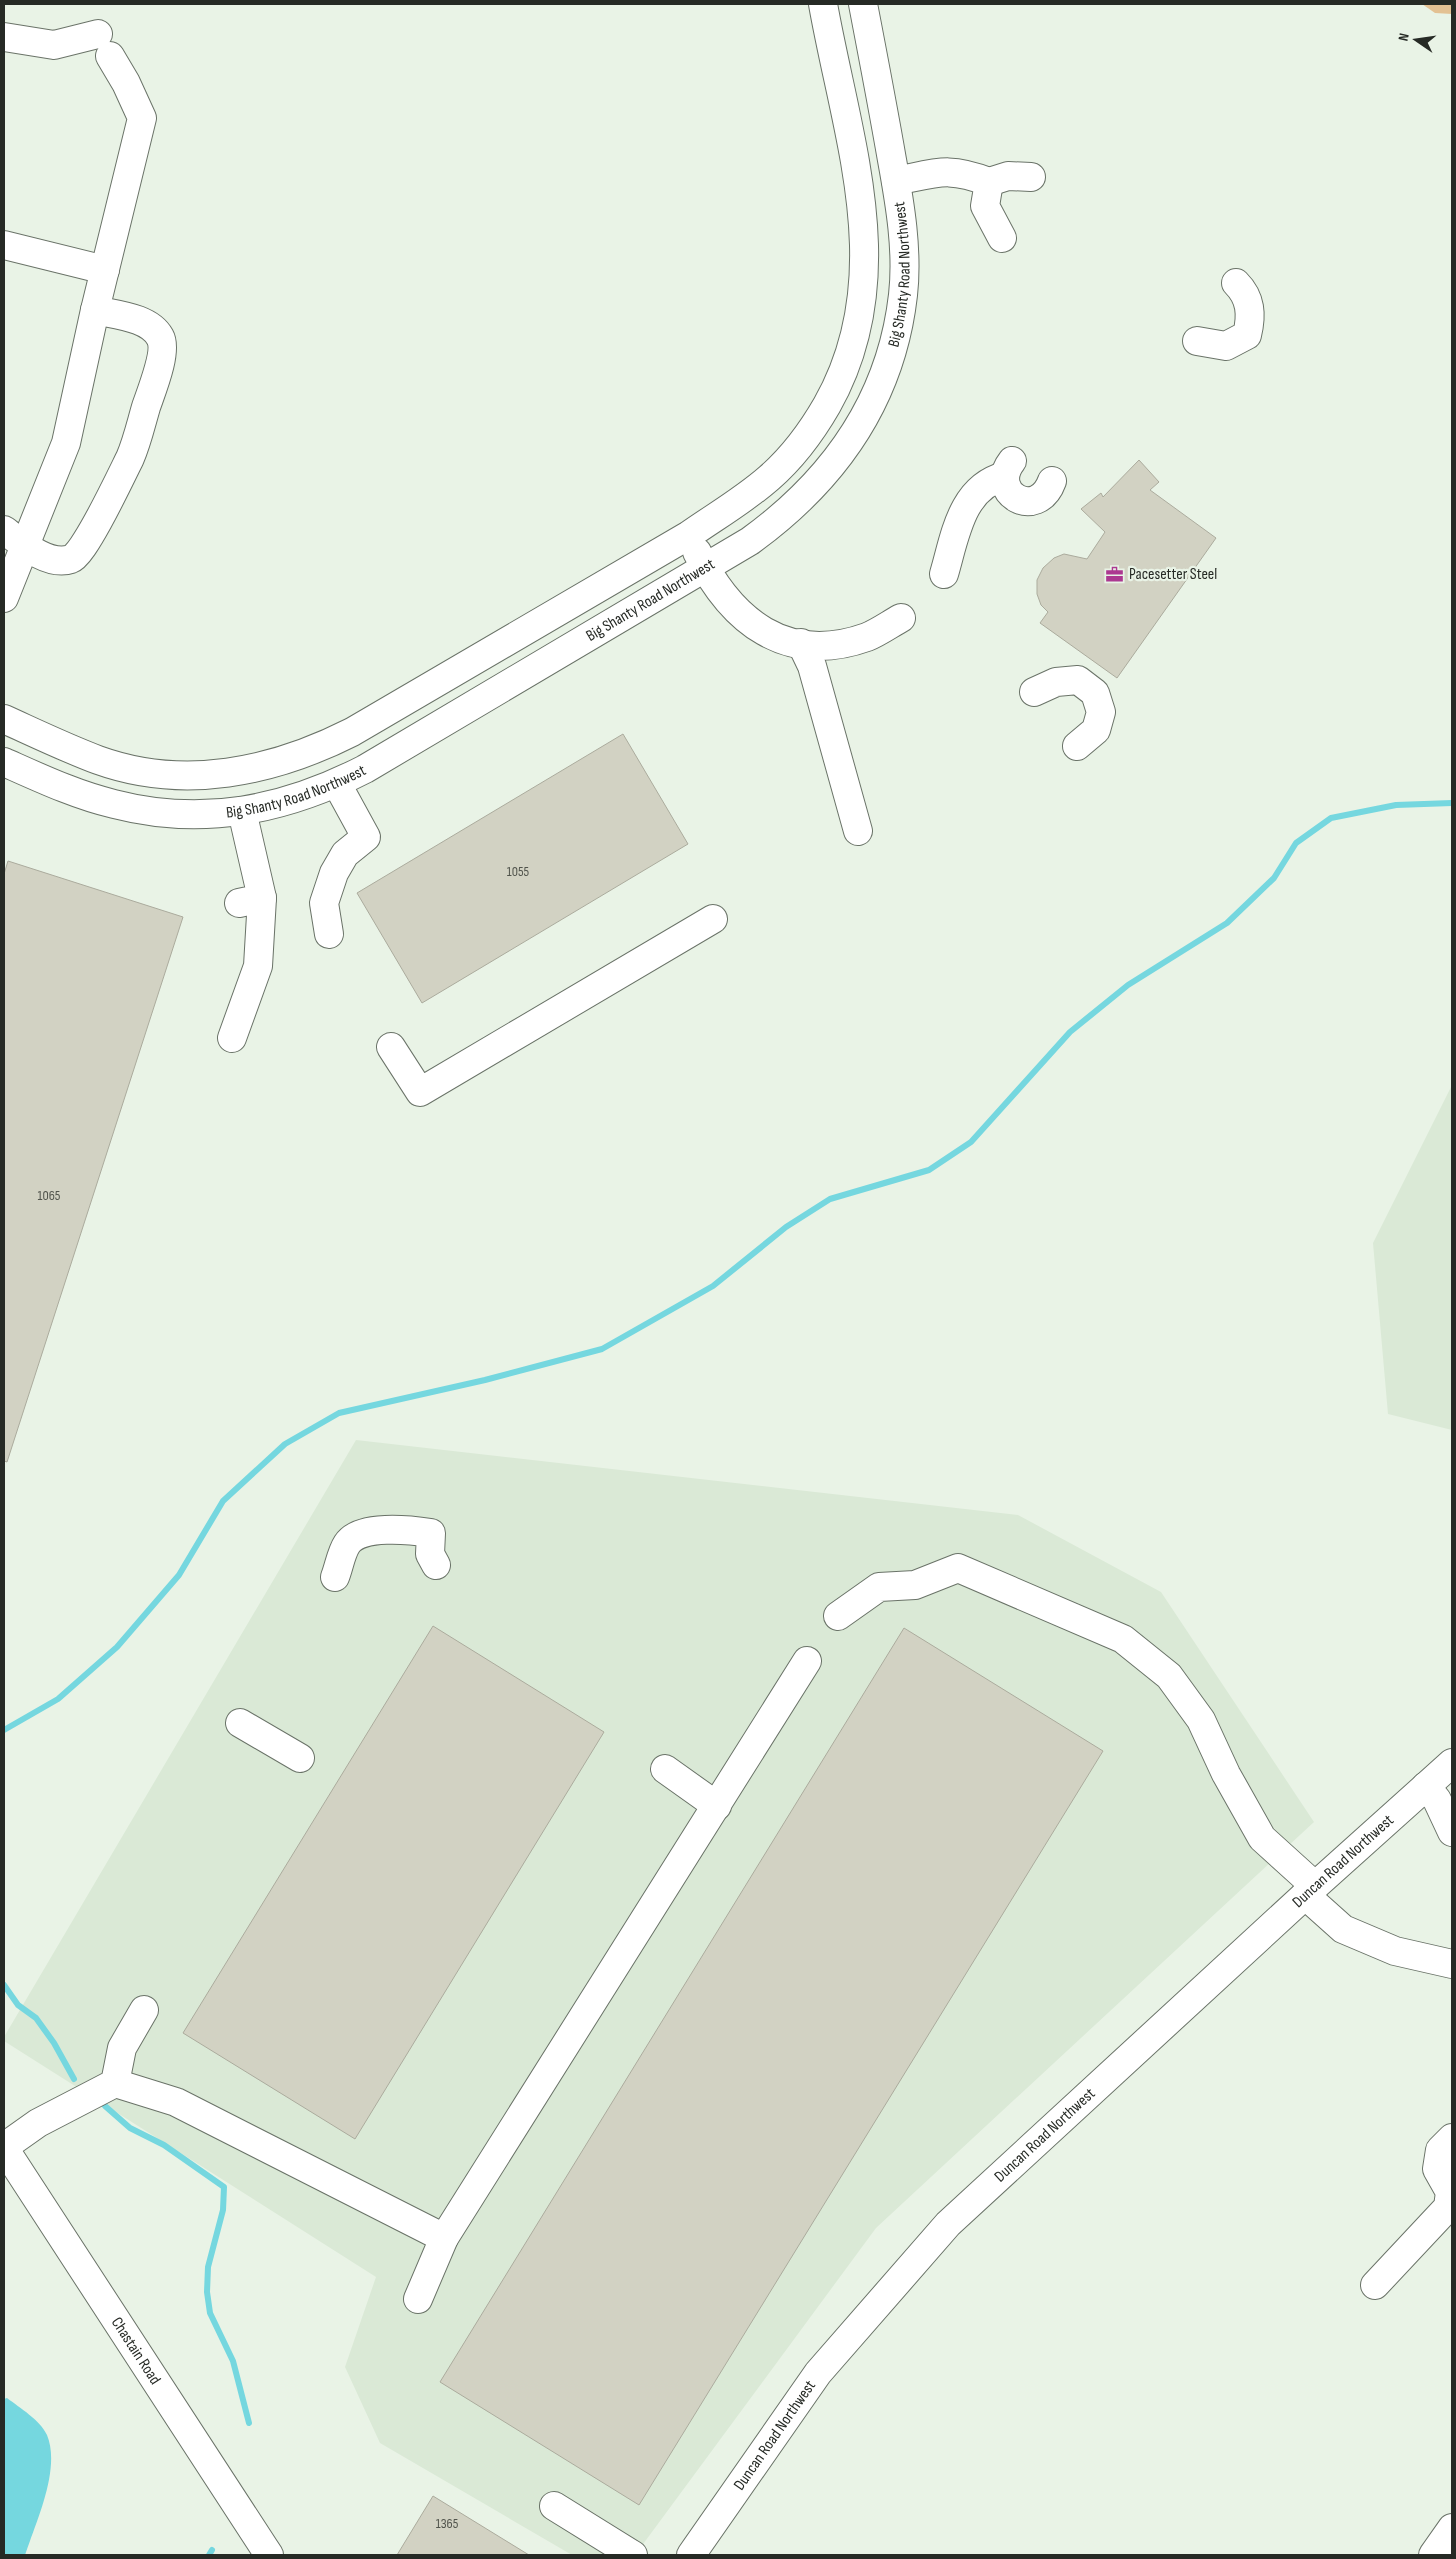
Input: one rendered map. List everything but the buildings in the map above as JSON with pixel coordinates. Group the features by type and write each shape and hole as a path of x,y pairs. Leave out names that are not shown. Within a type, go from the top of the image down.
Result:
{"street":[{"name":"Big Shanty Road Northwest","path":"4,720 100,760 143,771 172,775 205,776 246,771 282,762 316,750 352,732 688,535 742,500 770,477 796,450 823,412 836,388 851,352 865,284 865,248 861,202 823,4"},
{"name":"Big Shanty Road Northwest","path":"4,762 76,792 114,804 186,814 219,814 242,811 291,800 337,784 381,760 750,541 780,520 827,473 851,439 870,407 884,374 896,334 903,294 904,260 896,181 863,4"},
{"path":"4,37 54,45 104,45 126,83 142,118 95,310 66,443 14,537 4,598"},
{"path":"896,181 949,170 964,172 989,182 1008,176 1031,177"},
{"path":"989,182 985,206 1002,238"},
{"path":"4,245 105,270"},
{"path":"1197,340 1226,346 1246,335 1251,317 1245,293 1236,283"},
{"path":"14,537 41,555 60,561 73,559 84,546 131,456 161,359 162,339 152,327 131,319 95,310"},
{"path":"944,574 968,501 979,488 1009,468 1006,486 1012,495 1021,501 1031,502 1041,498 1048,491 1052,481"},
{"path":"688,535 722,594 742,617 767,633 801,643 831,645 868,636 900,618"},
{"path":"801,643 812,666 858,831"},
{"path":"1034,692 1056,682 1078,680 1096,693 1101,712 1096,730 1077,746"},
{"path":"329,934 324,903 334,873 345,854 366,837 337,784"},
{"path":"232,1038 258,966 242,811"},
{"path":"391,1047 420,1092 713,919"},
{"path":"335,1577 348,1542 363,1533 384,1530 431,1533 430,1554 436,1565"},
{"path":"838,1616 879,1587 914,1585 958,1568 1123,1639 1169,1676 1201,1720 1226,1774 1262,1838 1343,1929 1395,1951 1452,1964"},
{"path":"418,2299 444,2238 807,1662"},
{"path":"240,1723 300,1758"},
{"name":"Duncan Road Northwest","path":"691,2555 818,2373 948,2224 1310,1891 1452,1764"},
{"path":"665,1769 716,1806"},
{"path":"1426,1786 1437,1800 1452,1832"},
{"path":"115,2083 122,2048 144,2010"},
{"path":"4,2147 38,2123 115,2083 176,2102 444,2238"},
{"path":"1375,2285 1448,2207 1450,2192 1437,2169 1440,2150 1452,2138"},
{"name":"Chastain Road","path":"4,2147 269,2555"},
{"path":"554,2506 633,2555"},
{"path":"1433,2555 1452,2528"}],"shaded area":[{"path":"1422,4 1452,4 1452,14 1435,13"},
{"path":"1452,1085 1452,1430 1388,1414 1373,1243"},
{"path":"356,1440 1018,1515 1161,1592 1314,1822 876,2228 635,2555 572,2555 380,2443 345,2367 376,2277 4,2041 4,2037"}],"water":[{"path":"7,2398 40,2424 47,2435 51,2449 49,2479 25,2555 4,2555 4,2399"}],"waterway":[{"path":"4,1730 58,1699 117,1647 179,1575 223,1501 285,1444 339,1413 485,1380 602,1349 713,1286 786,1227 830,1199 929,1170 971,1142 1070,1032 1128,985 1227,923 1274,878 1296,843 1331,818 1396,805 1452,803"},
{"path":"4,1985 18,2005 36,2018 54,2043 74,2079"},
{"path":"105,2106 130,2128 164,2145 224,2187 223,2210 208,2267 207,2292 210,2313 233,2361 249,2423"},
{"path":"209,2555 212,2550"}],"place":[{"name":"Pacesetter Steel","path":"1115,574"}]}
